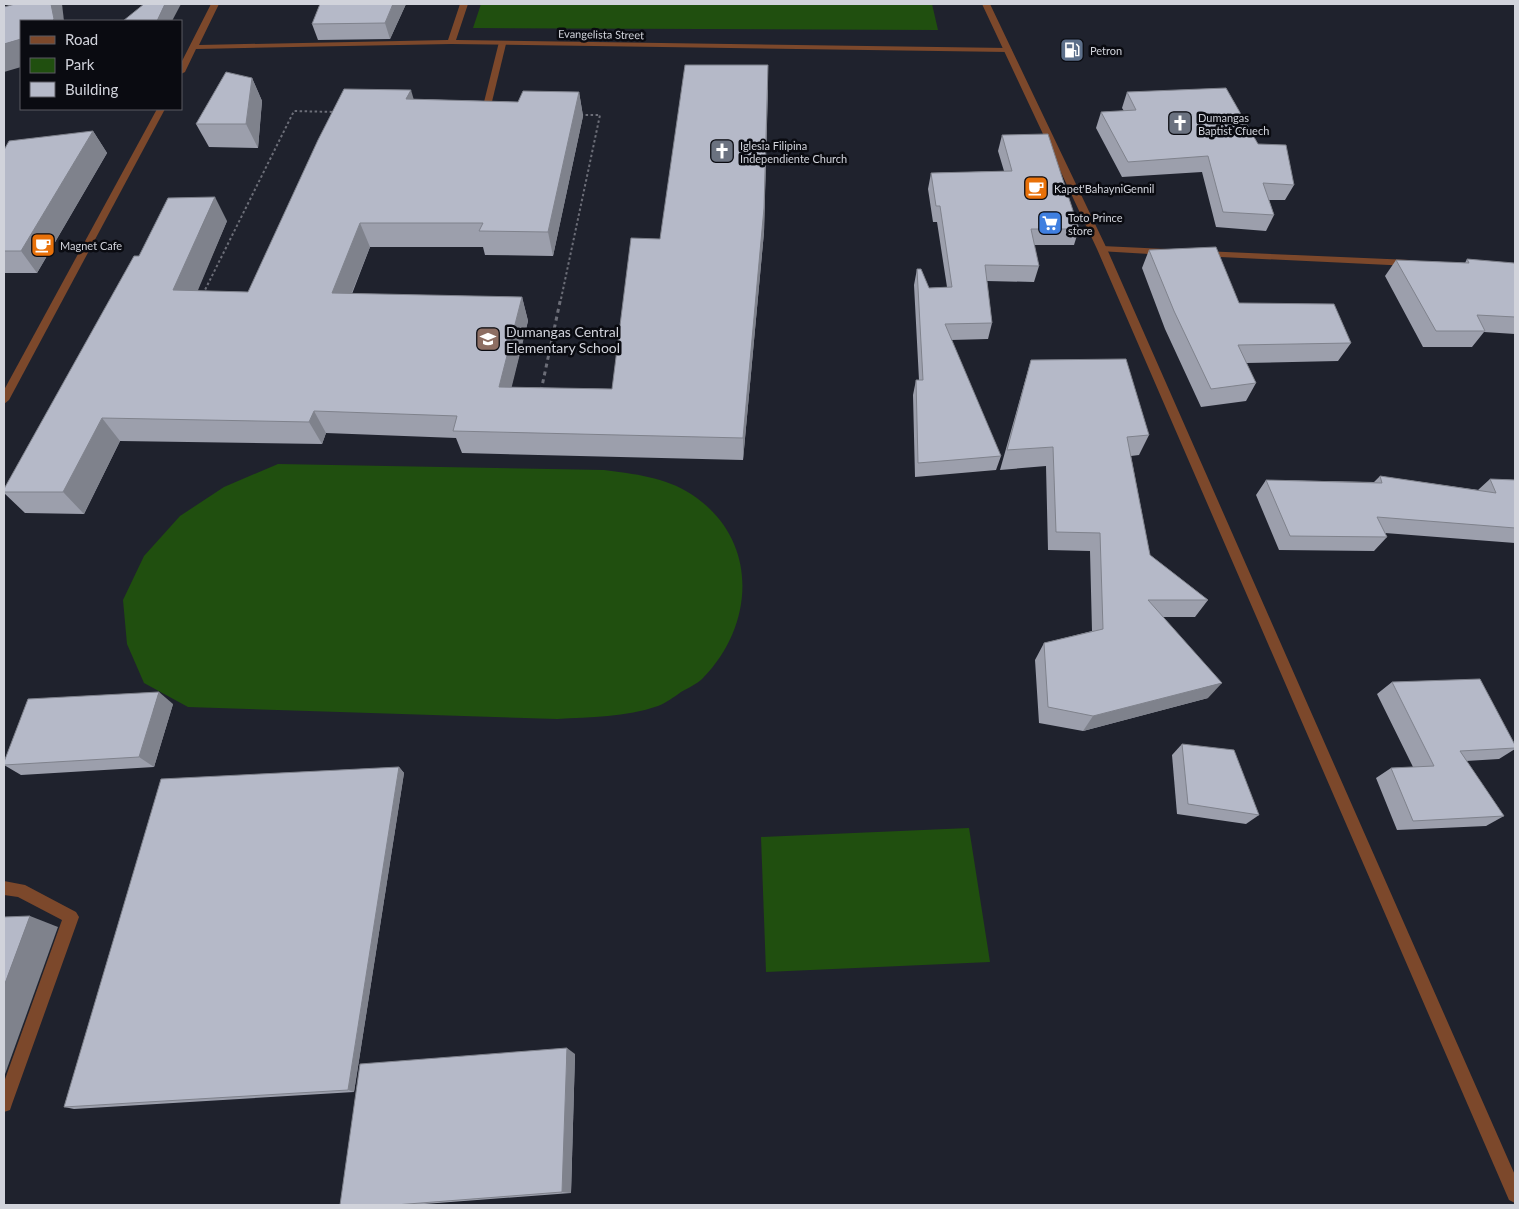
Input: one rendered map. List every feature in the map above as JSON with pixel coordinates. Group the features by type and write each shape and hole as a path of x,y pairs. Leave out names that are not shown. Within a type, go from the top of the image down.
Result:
{"street":[{"path":"182,70 215,4"},
{"path":"451,42 464,4"},
{"path":"986,4 1102,250 1515,1194"},
{"name":"Evangelista Street","path":"195,47 451,42 1008,50"},
{"path":"485,114 502,44"},
{"path":"4,400 160,110"},
{"path":"1102,250 1417,263"},
{"path":"4,888 20,890 71,917 4,1104"}],"path":[{"path":"202,296 294,111 342,112"},
{"path":"540,394 600,115 572,115"}],"green space":[{"path":"481,4 932,4 938,30 473,28"},
{"path":"278,464 604,470 649,477 671,484 691,494 713,512 729,534 739,557 742,582 740,608 733,633 720,656 698,682 658,706 621,714 557,719 188,707 144,683 127,644 123,600 144,556 180,516 224,487"},
{"path":"969,828 990,962 766,972 761,837"}],"building":[{"path":"15,4 51,4 54,19 20,20 20,39 4,44 4,7"},
{"path":"144,4 165,4 157,20 124,20"},
{"path":"320,4 393,4 385,23 312,24"},
{"path":"685,65 768,65 764,208 743,438 453,431 457,416 314,411 309,422 102,418 63,492 4,492 134,256 139,256 168,198 215,197 173,290 248,292 318,140 344,89 411,90 406,99 518,102 523,91 579,92 548,232 479,231 483,223 360,223 332,293 522,297 499,387 612,389 631,238 660,239"},
{"path":"226,72 252,78 246,124 196,124"},
{"path":"1226,88 1258,144 1286,145 1294,185 1263,183 1274,215 1223,212 1208,156 1128,162 1101,112 1136,110 1127,92"},
{"path":"93,131 21,251 4,251 4,150 9,141"},
{"path":"1048,134 1079,229 1031,229 1039,266 985,265 992,323 945,324 1001,456 918,463 916,380 923,380 917,269 921,269 929,288 952,287 940,206 936,206 931,173 1012,171 1002,135"},
{"path":"1216,247 1239,303 1334,304 1351,343 1238,345 1256,383 1211,389 1174,311 1149,250"},
{"path":"1467,259 1514,263 1515,317 1477,315 1485,331 1436,331 1396,260 1469,263"},
{"path":"1126,359 1149,435 1127,437 1150,555 1208,600 1148,600 1222,683 1093,716 1048,707 1044,643 1103,629 1100,533 1056,532 1053,447 1007,450 1031,360"},
{"path":"1380,476 1496,493 1490,479 1515,480 1515,528 1377,517 1387,537 1290,536 1266,480 1382,483"},
{"path":"1480,679 1515,748 1460,751 1504,816 1413,821 1391,768 1434,766 1392,682"},
{"path":"159,692 139,757 4,765 28,699"},
{"path":"1182,744 1234,750 1259,815 1188,804"},
{"path":"399,767 348,1090 64,1107 161,779"},
{"path":"30,916 4,986 4,917"},
{"path":"567,1048 562,1192 395,1205 340,1205 360,1064"}],"place":[{"name":"Petron","path":"1072,50"},
{"name":"Dumangas Baptist Cfuech","path":"1180,123"},
{"name":"Iglesia Filipina Independiente Church","path":"722,151"},
{"name":"Kapet'BahayniGennil","path":"1036,188"},
{"name":"Toto Prince store","path":"1050,223"},
{"name":"Magnet Cafe","path":"43,245"},
{"name":"Dumangas Central Elementary School","path":"488,339"}]}
